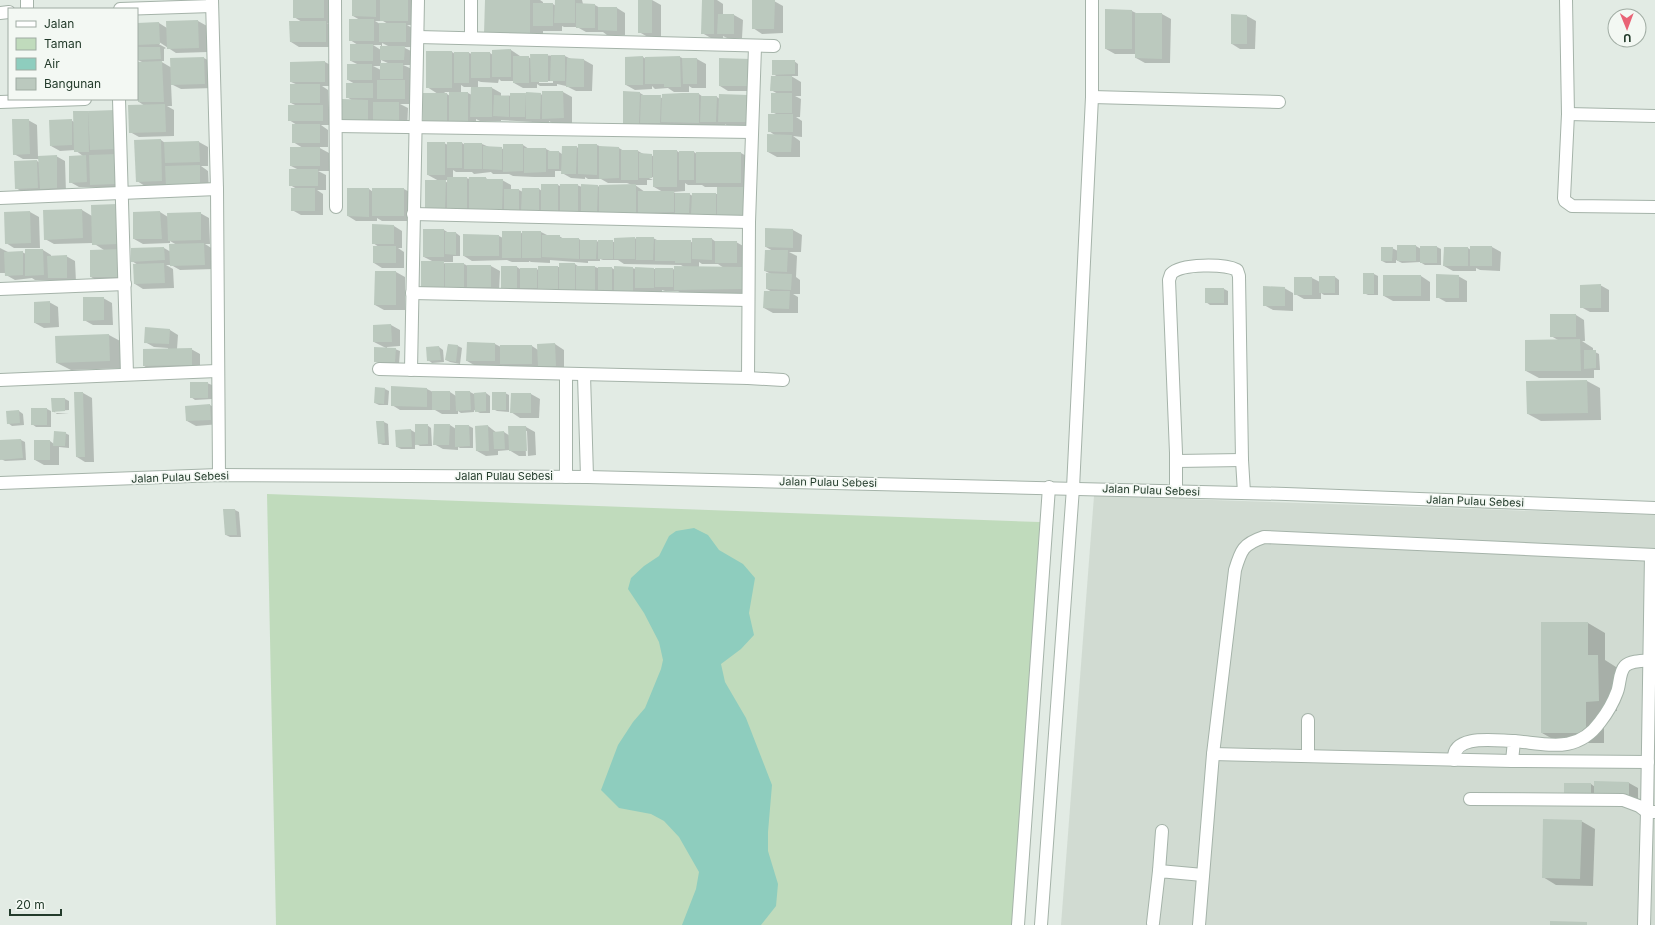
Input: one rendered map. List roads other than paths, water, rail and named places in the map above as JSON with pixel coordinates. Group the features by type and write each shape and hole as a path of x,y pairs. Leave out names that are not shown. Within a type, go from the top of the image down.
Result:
{"street":[{"path":"335,0 336,207"},
{"path":"411,370 418,0"},
{"path":"471,0 471,38"},
{"path":"1041,925 1073,488 1092,98 1092,0"},
{"path":"1566,0 1568,114 1565,201 1572,206 1655,207"},
{"path":"135,8 212,3 217,189 217,371 219,475"},
{"path":"418,36 755,47 774,46"},
{"path":"748,378 749,222 755,47"},
{"path":"1092,98 1278,102"},
{"path":"0,102 57,100"},
{"path":"119,100 127,374"},
{"path":"1568,114 1655,116"},
{"path":"336,126 752,132"},
{"path":"0,198 217,189"},
{"path":"413,214 749,222"},
{"path":"1176,491 1177,461 1169,280 1171,274 1179,270 1194,267 1217,266 1230,267 1237,270 1239,276 1242,460 1244,493"},
{"path":"0,289 125,284"},
{"path":"412,292 748,300"},
{"path":"379,369 783,380"},
{"path":"0,380 217,371"},
{"path":"566,374 566,477"},
{"path":"584,374 587,477"},
{"path":"1177,461 1242,460"},
{"name":"Jalan Pulau Sebesi","path":"0,483 219,475 587,477 1049,487 1655,508"},
{"path":"1018,925 1049,487"},
{"path":"1199,925 1213,754 1235,570 1240,553 1251,542 1264,537 1653,555 1652,660 1648,762 1651,812 1644,925"},
{"path":"1454,760 1454,755 1458,746 1468,741 1514,741 1562,745 1576,742 1587,737 1608,711 1617,692 1622,670 1625,666 1630,663 1652,660"},
{"path":"1308,720 1308,756"},
{"path":"1512,761 1514,741"},
{"path":"1213,754 1454,760 1648,762"},
{"path":"1470,799 1623,800 1651,812"},
{"path":"1153,922 1162,831"},
{"path":"1159,871 1204,875"}],"water":[{"path":"694,528 708,535 719,550 743,564 755,578 749,613 754,635 741,649 721,664 725,682 746,718 772,785 768,851 778,884 776,906 761,925 682,925 696,889 699,872 679,837 664,821 651,814 619,808 601,790 618,745 633,722 645,708 661,669 663,660 659,642 644,613 628,589 631,578 644,566 659,556 669,536 676,531"}]}
